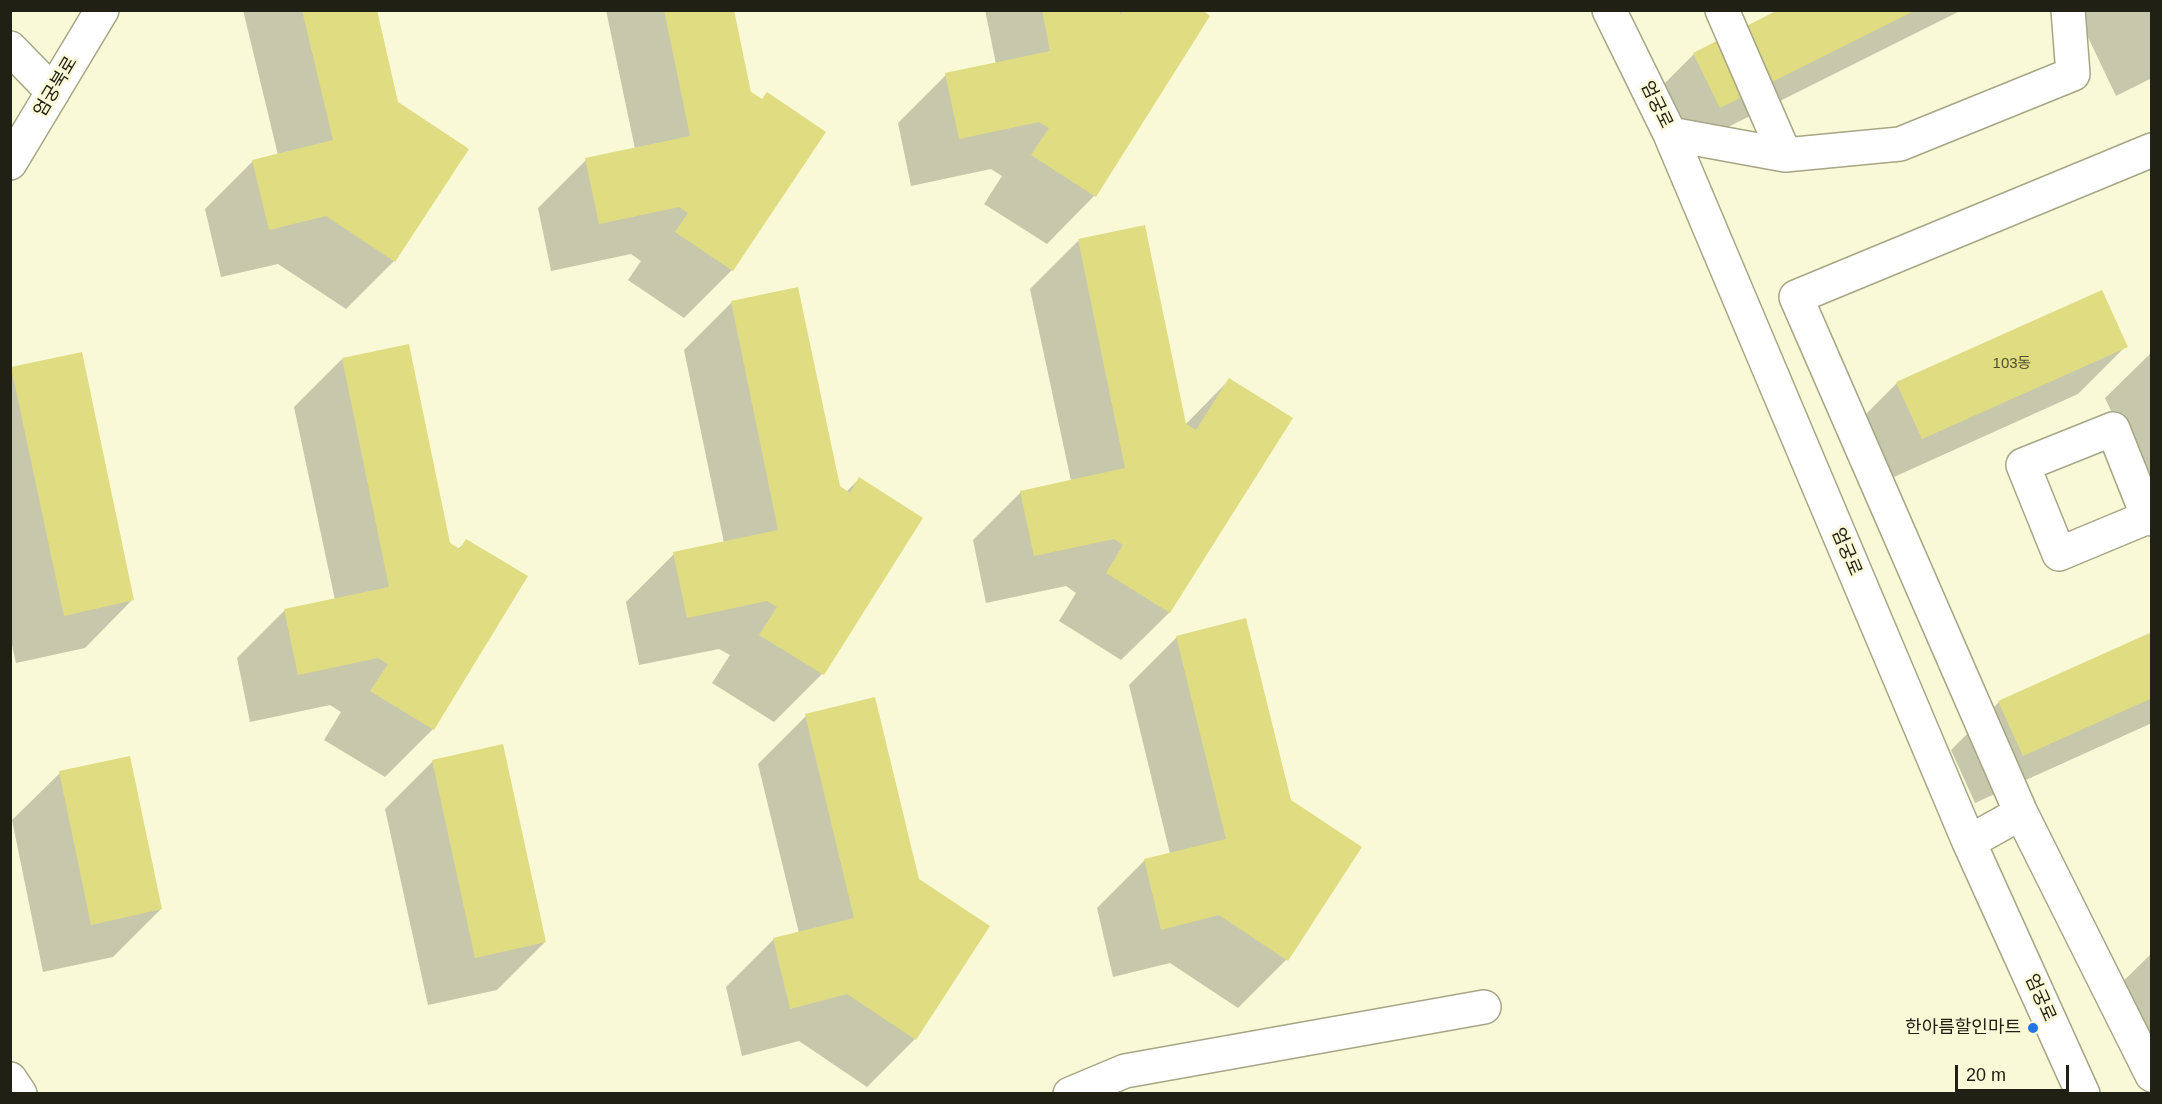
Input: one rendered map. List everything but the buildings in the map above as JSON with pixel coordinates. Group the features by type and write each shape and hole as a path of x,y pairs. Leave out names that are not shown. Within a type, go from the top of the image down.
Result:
{"street":[{"name":"엄궁북로","path":"10,163 102,10"},
{"name":"엄궁로","path":"1609,10 1670,134 1969,842 2083,1094"},
{"path":"1722,10 1785,155"},
{"path":"1670,134 1785,155 1900,144 2073,74 2068,10"},
{"path":"10,48 53,92"},
{"path":"2151,150 1796,297 2021,813 2151,1075"},
{"path":"1969,842 2021,813"},
{"path":"1070,1094 1125,1071 1485,1007"},
{"path":"10,1079 20,1094"}],"place":[{"name":"한아름할인마트","path":"2033,1028"}]}
